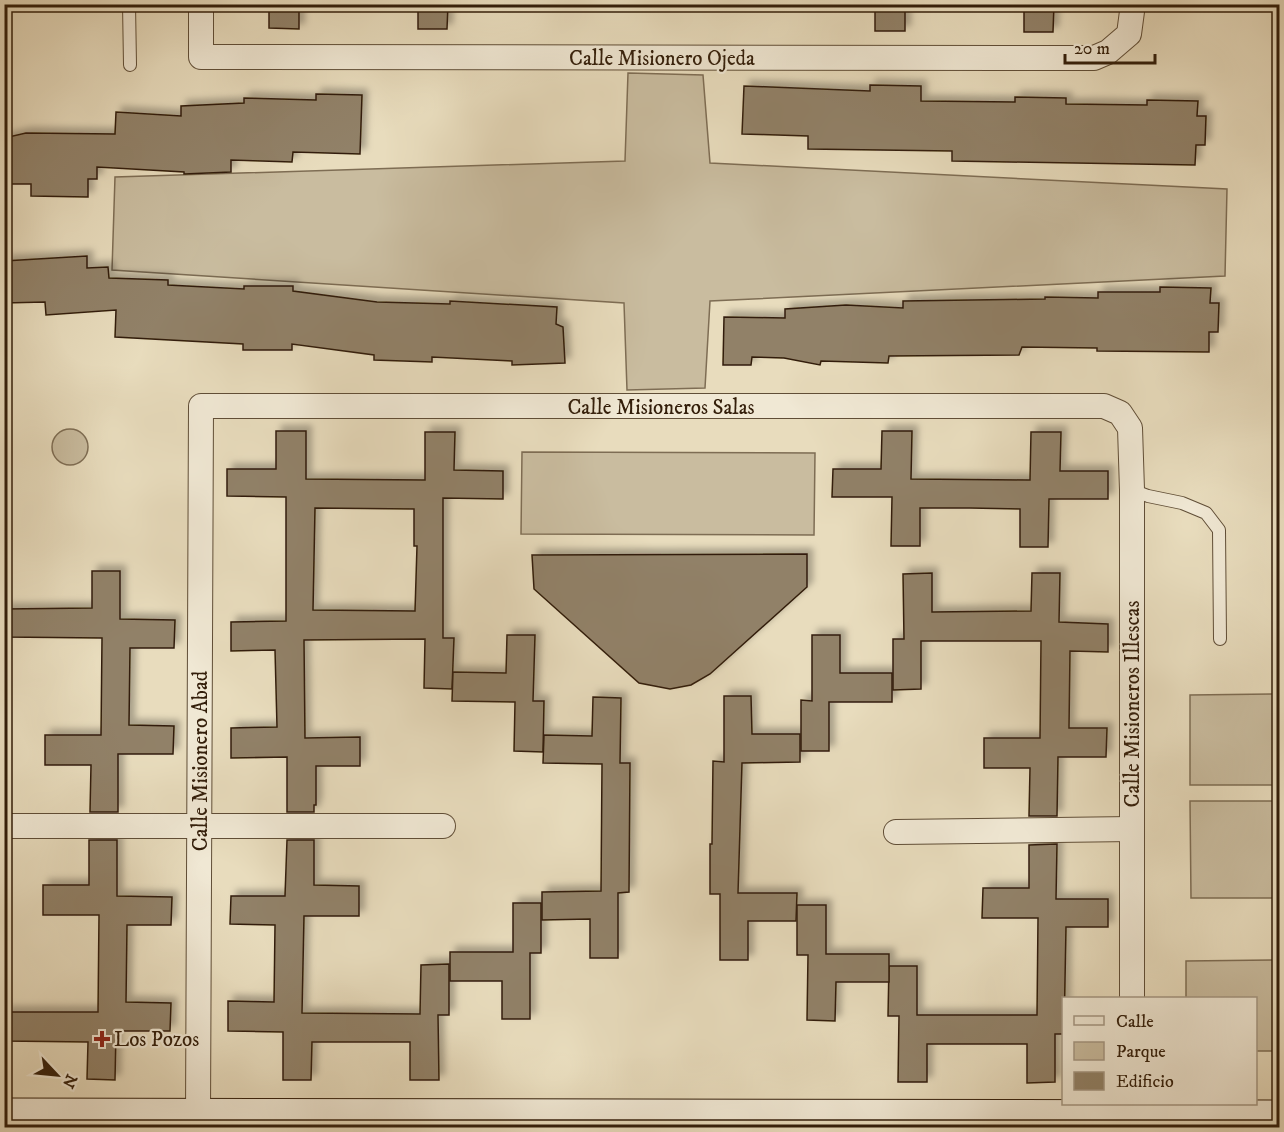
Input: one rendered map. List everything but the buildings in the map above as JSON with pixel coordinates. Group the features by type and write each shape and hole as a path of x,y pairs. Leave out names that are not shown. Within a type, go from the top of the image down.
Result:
{"main road":[{"path":"4,1115 198,1116 1131,1110 1280,1117"}],"street":[{"name":"Calle Misionero Ojeda","path":"201,4 201,57 1094,58 1108,52 1129,34 1133,4"},
{"name":"Calle Misioneros Salas","path":"201,406 1104,406 1120,413"},
{"name":"Calle Misionero Abad","path":"198,1116 201,406"},
{"name":"Calle Misioneros Illescas","path":"1120,413 1130,428 1132,490 1132,997"},
{"path":"4,826 443,826"},
{"path":"896,832 1132,829"}],"lane":[{"path":"129,4 130,65"},
{"path":"1132,490 1148,496 1182,502 1206,513 1219,530 1220,639"}],"green space":[{"path":"814,4 814,8 520,7 520,5"},
{"path":"628,73 703,75 710,163 1227,189 1225,276 710,301 705,388 627,390 624,303 112,270 115,177 625,161"},
{"path":"70,429 82,435 88,447 82,459 70,465 58,459 52,447 58,435"},
{"path":"522,452 815,453 814,535 521,534"},
{"path":"1279,694 1279,785 1190,785 1190,695"},
{"path":"1190,801 1279,801 1279,898 1191,898"},
{"path":"1279,960 1279,1051 1257,1051 1257,997 1186,997 1186,961"}],"place":[{"name":"Los Pozos","path":"102,1039"}]}
